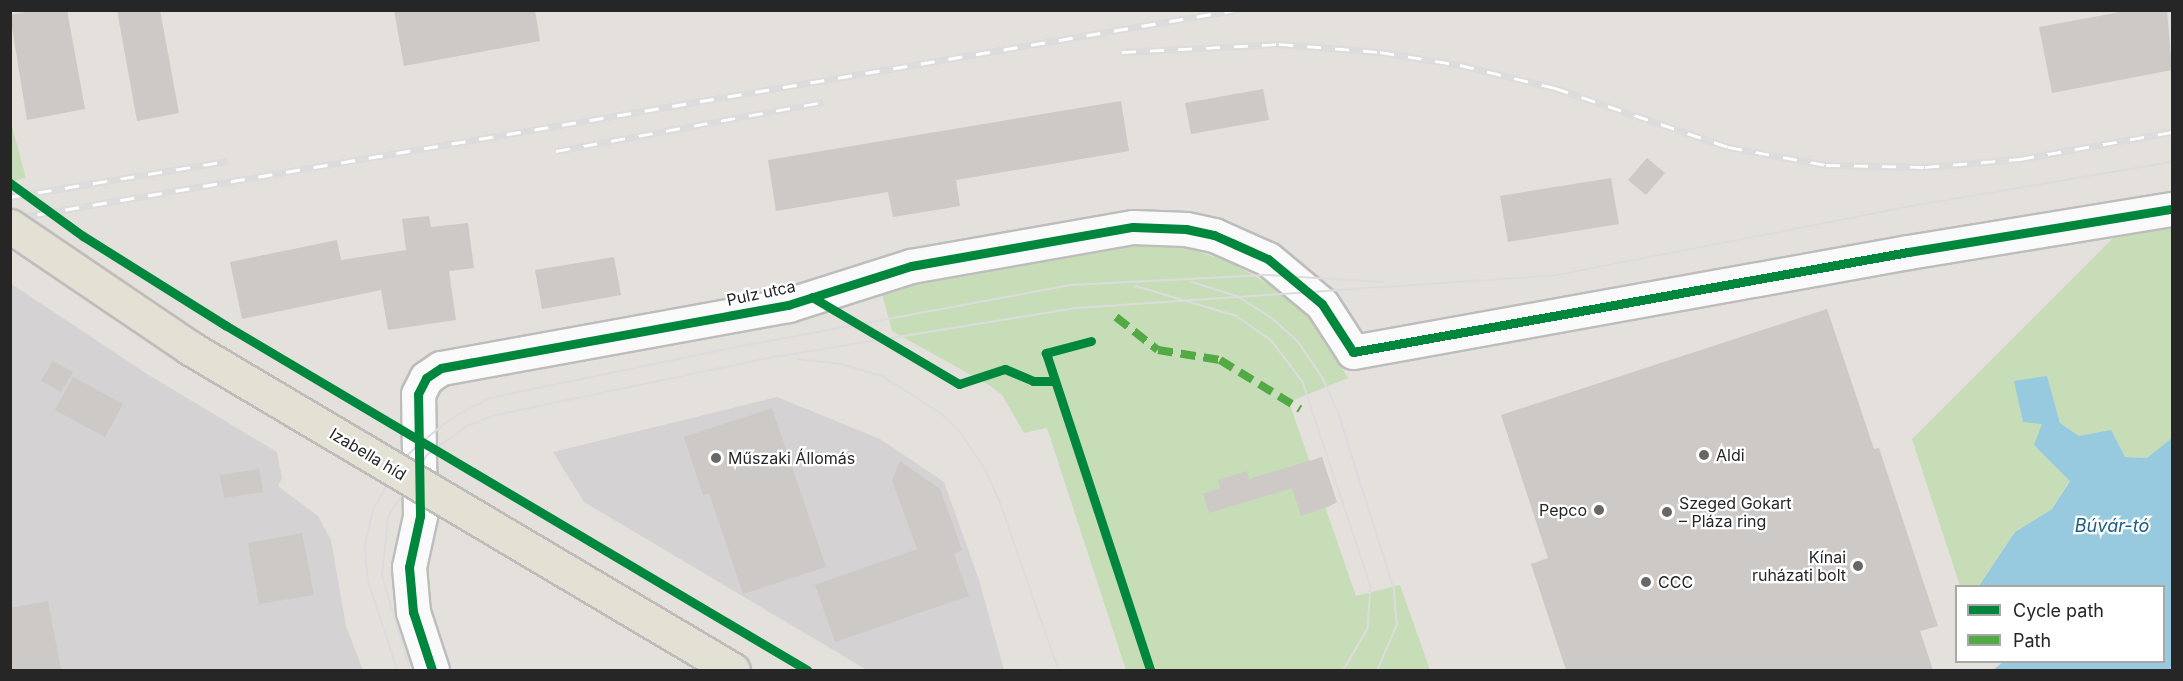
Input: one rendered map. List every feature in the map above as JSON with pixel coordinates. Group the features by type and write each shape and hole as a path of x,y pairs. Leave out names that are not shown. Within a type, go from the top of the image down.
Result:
{"main road":[{"name":"Izabella híd","path":"10,226 190,348 733,670"}],"street":[{"name":"Pulz utca","path":"432,670 413,612 409,567 420,516 418,394 426,378 441,368 788,305 911,266 1133,227 1155,226 1214,235 1268,259 1322,304 1353,352 1908,252 2172,209"}],"shaded area":[{"path":"10,283 147,374 277,452 282,478 278,486 318,516 331,540 346,626 363,670 11,670"},
{"path":"777,397 880,439 944,482 979,580 1004,670 867,670 584,502 553,452"}],"green space":[{"path":"11,123 26,178 10,181"},
{"path":"2172,224 2172,438 2148,458 2125,457 2079,436 2060,423 2046,376 2042,424 2035,445 2070,480 2052,509 2015,532 1980,585 1960,585 1912,439 2115,236"},
{"path":"1117,244 1182,246 1230,262 1290,297 1314,320 1348,378 1289,402 1356,596 1400,585 1430,670 1126,670 1047,428 1024,433 1002,395 989,385 892,331 881,290"}],"water":[{"name":"Búvár-tó","path":"2047,376 2060,423 2079,436 2111,430 2125,457 2147,458 2172,438 2172,670 1993,670 2002,663 2165,663 2165,585 1980,585 2015,532 2052,509 2070,481 2034,445 2042,424 2023,422 2014,381"}],"building":[{"path":"36,10 67,10 85,109 27,120 10,15"},
{"path":"117,10 160,10 179,113 137,121"},
{"path":"394,10 535,10 540,41 404,66"},
{"path":"2131,10 2167,10 2172,70 2052,93 2039,27"},
{"path":"1263,89 1269,120 1191,134 1185,103"},
{"path":"1121,101 1129,151 956,180 960,206 893,217 888,192 776,211 768,160"},
{"path":"1647,158 1665,173 1646,195 1628,180"},
{"path":"1611,178 1619,224 1508,242 1500,196"},
{"path":"429,216 431,227 468,223 474,268 449,271 456,320 388,330 381,290 242,319 230,262 337,240 341,260 406,250 402,219"},
{"path":"614,257 621,295 542,309 535,270"},
{"path":"1827,309 1874,449 1879,448 1938,626 1920,631 1933,670 1566,670 1531,564 1548,558 1501,415"},
{"path":"53,361 73,372 61,392 41,381"},
{"path":"73,377 123,404 105,437 55,410"},
{"path":"772,408 826,567 743,594 709,493 703,495 684,437"},
{"path":"1322,457 1337,502 1328,507 1301,516 1292,488 1209,513 1203,494 1220,488 1218,480 1247,471 1249,479"},
{"path":"900,461 940,489 962,550 954,554 969,596 835,642 815,585 917,549 892,480"},
{"path":"259,469 263,492 224,498 220,475"},
{"path":"302,533 314,595 259,604 248,543"},
{"path":"48,601 61,670 10,670 10,608"}],"tram line":[{"path":"410,670 382,576 388,517 427,455 467,426 496,415 774,357 1077,308 1552,276 1917,205 2172,162"},
{"path":"397,670 368,582 365,545 373,509 401,462 419,444 451,419 490,398 742,346 1070,285 1267,275 1383,282"},
{"path":"1192,282 1237,296 1271,317 1298,341 1323,378 1339,414 1394,588 1397,626 1378,670"},
{"path":"1136,286 1237,316 1272,341 1303,382 1371,586 1368,629 1344,670"},
{"path":"798,359 842,364 882,376 942,414 961,433 984,467 999,499 1059,670"}],"railway":[{"path":"10,219 1235,10"},
{"path":"1122,52 1279,44 1380,52 1460,65 1555,88 1728,147 1826,165 1925,167 2020,159 2172,132"},
{"path":"556,151 824,102"},
{"path":"10,197 227,161"}],"marked path":[{"path":"1116,317 1158,350 1220,360 1300,409"}],"cycle path":[{"path":"10,183 83,236 225,325 807,670"},
{"path":"432,670 413,612 409,567 420,516 418,394 426,378 441,368 788,305 911,266 1133,227 1186,229 1214,235 1268,259 1322,304 1353,352 1908,252 2172,209"},
{"path":"812,297 959,384 1005,369 1033,381 1053,381"},
{"path":"1091,341 1046,353 1150,670"}],"place":[{"name":"Aldi","path":"1704,455"},
{"name":"Műszaki Állomás","path":"716,458"},
{"name":"Pepco","path":"1599,510"},
{"name":"Szeged Gokart – Pláza ring","path":"1667,512"},
{"name":"Kínai ruházati bolt","path":"1858,566"},
{"name":"CCC","path":"1646,582"}]}
